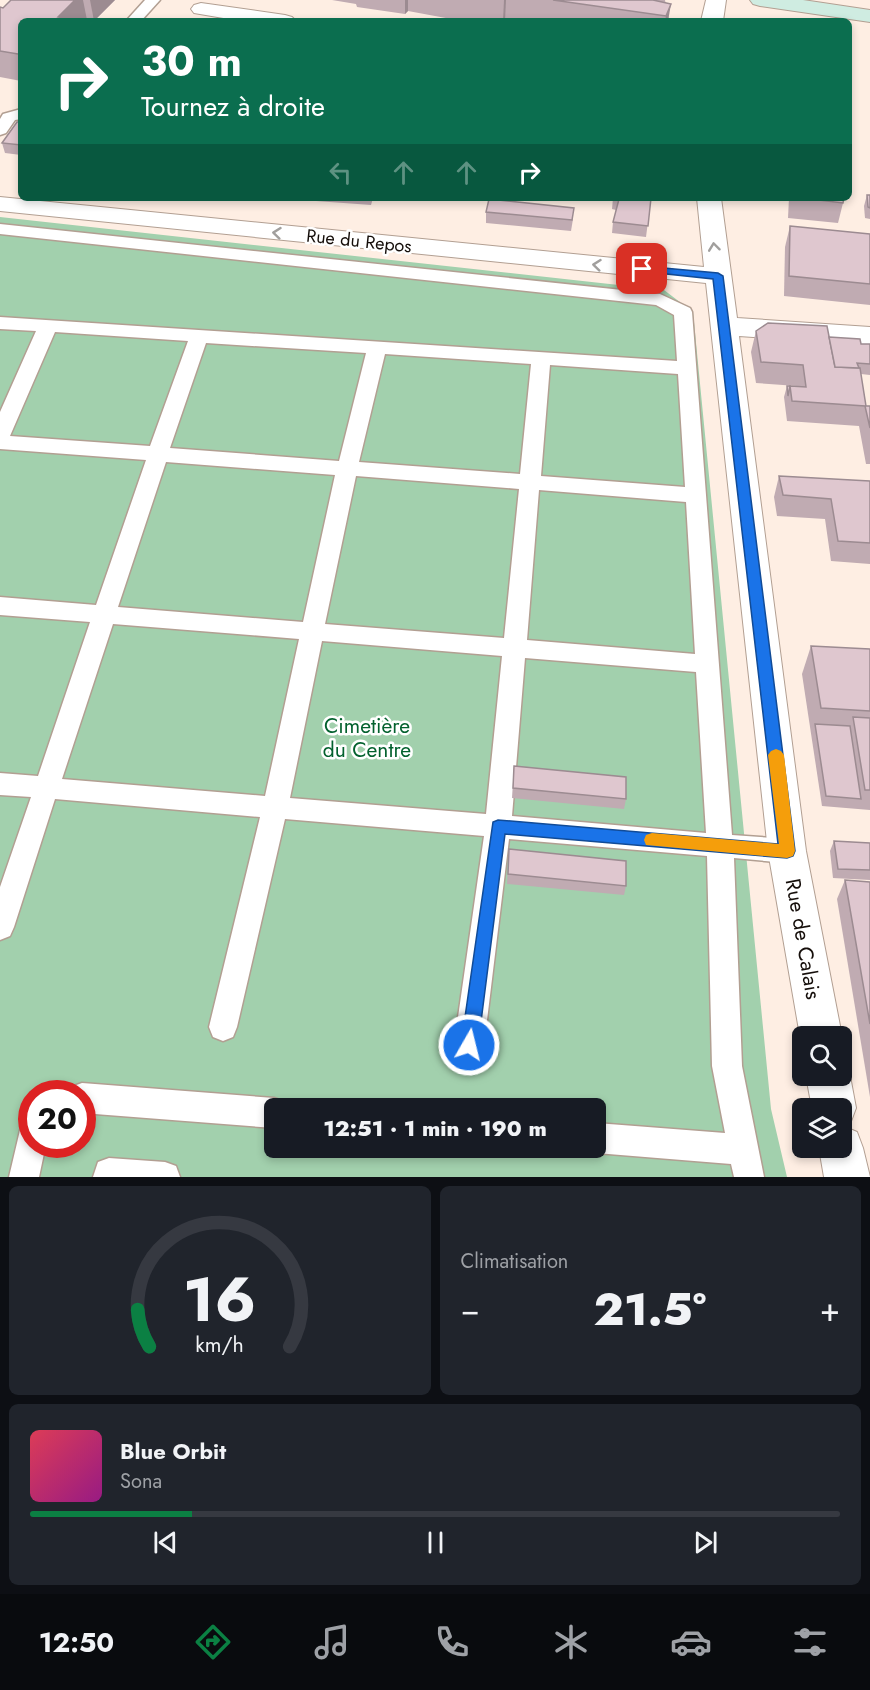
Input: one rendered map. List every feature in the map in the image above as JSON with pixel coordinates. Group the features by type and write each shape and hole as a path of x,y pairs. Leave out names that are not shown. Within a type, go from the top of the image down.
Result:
{"main road":[{"path":"760,0 870,16"},
{"path":"765,1 870,1"}],"street":[{"path":"713,18 716,0"},
{"path":"199,10 262,18"},
{"name":"Rue de Calais","path":"709,201 787,851 819,1026"},
{"name":"Rue du Repos","path":"0,204 80,206 718,276"},
{"path":"725,326 870,336"},
{"path":"843,1158 847,1177"}],"lane":[{"path":"136,18 153,0"},
{"path":"0,229 660,300 683,312 720,846 727,1066 746,1163 606,1140"},
{"path":"0,323 687,368"},
{"path":"0,435 48,326"},
{"path":"0,927 199,336"},
{"path":"223,1027 275,807 346,468 377,348"},
{"path":"469,1045 498,827 541,359"},
{"path":"0,442 696,495"},
{"path":"0,606 708,664"},
{"path":"0,784 787,851"},
{"path":"96,1099 264,1112"},
{"path":"24,1177 28,1158"},
{"path":"108,1177 109,1173 165,1177"}],"green space":[{"name":"Cimetière du Centre","path":"0,217 664,290 693,312 771,1109 787,1177 0,1177"}],"building":[{"path":"11,0 75,0 58,17 64,18 18,18 18,54 0,51 0,7 3,8"},
{"path":"553,0 653,0 671,4 666,16"},
{"path":"17,122 18,122 18,145 2,143"},
{"path":"867,195 870,195 870,208 868,207"},
{"path":"489,201 574,208 572,220 486,212"},
{"path":"618,201 651,201 648,226 613,222"},
{"path":"790,226 870,234 870,284 789,276"},
{"path":"768,323 827,326 835,367 860,368 866,406 870,406 870,428 865,406 792,401 790,386 806,387 803,365 761,362 756,331"},
{"path":"829,337 860,339 861,344 870,344 870,364 857,363 859,368 835,367"},
{"path":"779,476 870,481 870,543 838,541 831,499 783,495"},
{"path":"811,646 870,649 870,711 821,708"},
{"path":"853,717 870,718 870,790 865,790"},
{"path":"815,724 850,726 861,799 826,796"},
{"path":"514,766 626,777 626,799 513,788"},
{"path":"834,841 870,843 870,870 838,869"},
{"path":"509,849 626,861 626,886 508,874"},
{"path":"845,880 870,882 870,1024"}],"slow traffic":[{"path":"652,840 787,851 776,755"}],"route":[{"path":"469,1045 498,827 787,851 718,276 642,269"}]}
